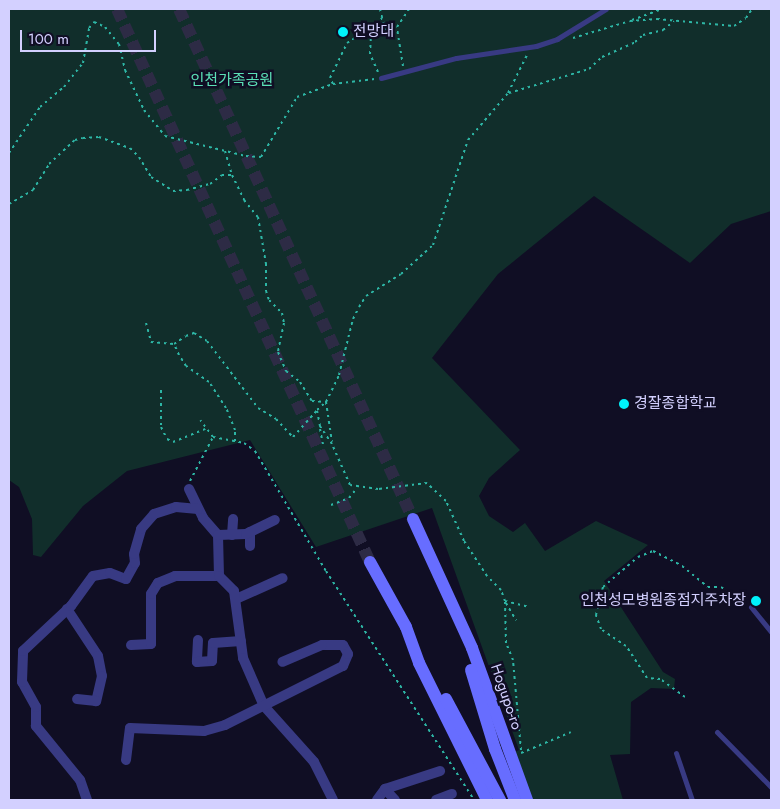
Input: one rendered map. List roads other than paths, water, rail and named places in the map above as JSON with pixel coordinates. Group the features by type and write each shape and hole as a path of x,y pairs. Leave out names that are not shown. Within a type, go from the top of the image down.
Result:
{"main road":[{"name":"Hogupo-ro","path":"413,519 472,648 527,800"},
{"path":"370,562 500,800"},
{"name":"Hogupo-ro","path":"452,604 495,750 515,800"},
{"path":"406,627 418,663 487,800"}],"street":[{"path":"189,489 198,509 218,535 219,576 234,591 243,658 264,706 314,762 333,800"},
{"path":"87,800 80,780 36,726 36,707 22,682 23,652 67,609 93,576 110,573 126,578 135,563 134,554 141,529 154,514 176,507 198,509"},
{"path":"232,535 233,519"},
{"path":"218,535 250,532 275,520"},
{"path":"250,532 250,546"},
{"path":"131,645 151,644 150,594 158,582 175,576 219,576"},
{"path":"236,599 283,578"},
{"path":"67,609 98,656 102,676 96,701 77,699"},
{"path":"198,640 197,662 212,662 213,642 241,642"},
{"path":"126,760 130,728 204,731 264,706 343,666 348,654 343,645 322,645 282,662"},
{"path":"377,800 385,789 440,771"},
{"path":"385,789 395,800"},
{"path":"436,800 452,794"}],"lane":[{"path":"381,78 406,73 456,58 530,48 564,35 606,9"},
{"path":"751,607 771,632"},
{"path":"717,732 771,787"},
{"path":"676,753 692,800"}],"tunnel":[{"path":"117,9 370,562"},
{"path":"179,9 413,519"}],"place":[{"name":"전망대","path":"343,32"},
{"name":"경잘종합학교","path":"624,404"},
{"name":"인천성모병원종점지주차장","path":"756,601"}],"park label":[{"name":"인천가족공원","path":"232,81"}]}
